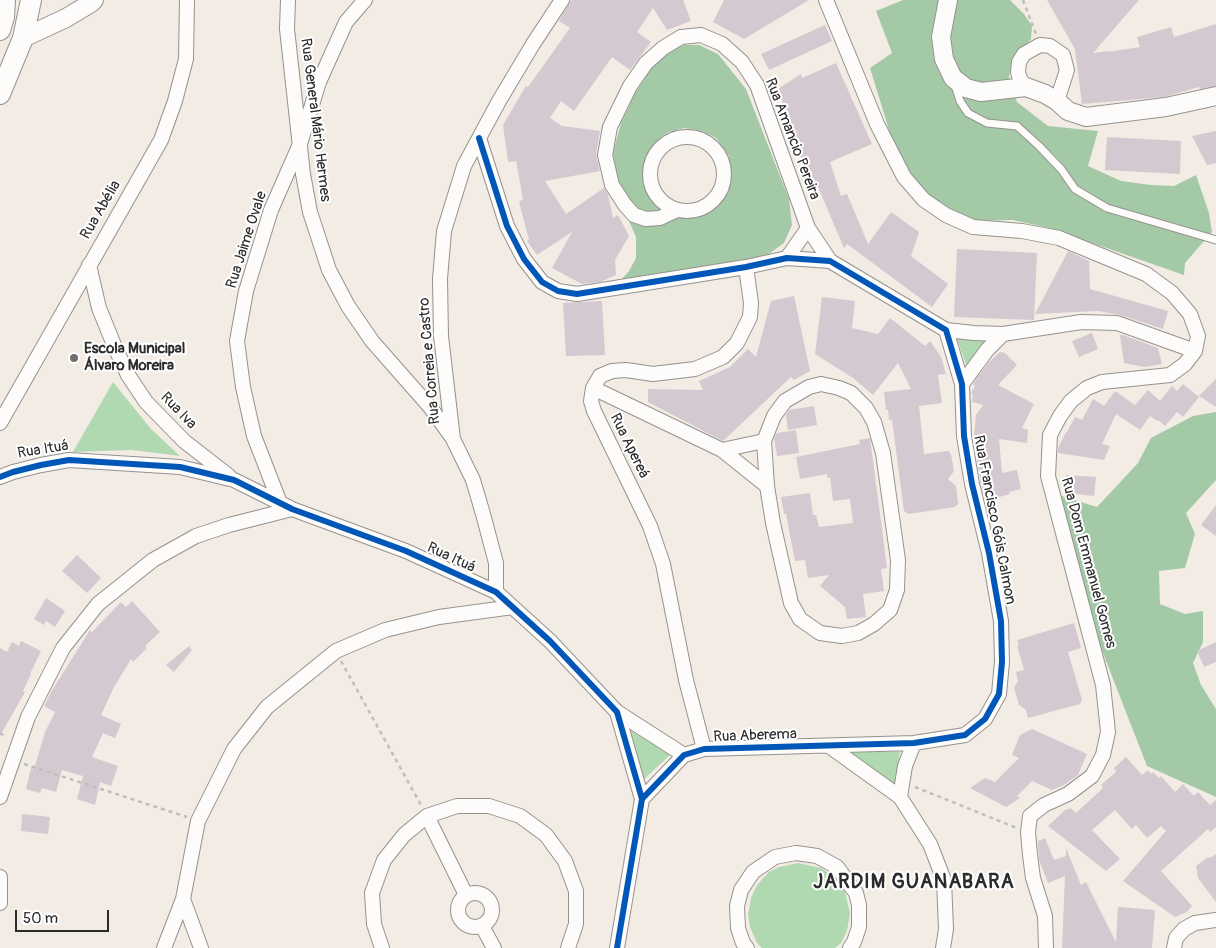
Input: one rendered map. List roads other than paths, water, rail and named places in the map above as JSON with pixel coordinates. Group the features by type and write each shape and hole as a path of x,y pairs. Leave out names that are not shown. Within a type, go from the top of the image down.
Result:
{"main road":[{"path":"0,30 6,0"},
{"path":"0,94 24,38 31,0"}],"street":[{"path":"24,38 66,18 94,0"},
{"name":"Rua Abélia","path":"0,423 161,140 175,101 186,59 187,0"},
{"name":"Rua General Mário Hermes","path":"288,0 287,29 310,212 329,270 348,306 372,341 430,408 453,439"},
{"name":"Rua Jaime Ovale","path":"286,506 254,436 243,387 237,340 246,291 271,210 300,144 320,82 346,22 365,0"},
{"name":"Rua Correia e Castro","path":"496,592 496,563 484,514 473,480 453,439 441,336 440,279 444,231 464,166 533,44 562,0"},
{"path":"479,138 507,226 524,259 542,282 558,291 577,294 746,267 787,258 830,261 946,330 1003,334 1081,322 1116,323 1195,351 1198,336 1190,314 1172,293 1146,274 1059,238 1022,231 973,227 946,215 924,200 904,177 877,124 826,0"},
{"path":"948,0 941,37 944,59 953,78 966,88 981,92 1026,87 1057,100 1068,111 1086,117 1166,107 1216,96"},
{"name":"Rua Amancio Pereira","path":"677,210 663,202 655,192 650,180 651,164 657,152 666,142 678,137 696,137 708,142 720,155 725,168 724,185 718,197 703,208 690,212 677,210 660,218 646,219 634,215 625,205 612,185 605,155 610,127 630,86 646,63 662,48 681,37 701,35 722,44 742,62 757,85 808,228 830,261"},
{"path":"1026,87 1020,79 1018,72 1019,62 1024,54 1040,45 1050,46 1063,55 1066,62 1066,77 1057,100"},
{"path":"787,258 808,228"},
{"name":"Rua Iva","path":"89,265 100,308 114,345 128,375 146,402 184,441 234,480"},
{"path":"746,267 751,303 750,317 737,343 723,357 695,369 653,374 626,370 612,371 600,376 593,388 722,450 767,486"},
{"name":"Rua Francisco Góis Calmon","path":"829,746 914,743 965,735 985,719 999,694 1002,662 1001,621 990,553 972,484 964,436 962,384 946,330"},
{"path":"962,384 987,350 1003,334"},
{"name":"Rua Dom Emmanuel Gomes","path":"1046,948 1045,916 1034,878 1028,832 1030,816 1044,805 1068,794 1092,776 1103,755 1108,732 1103,685 1048,476 1050,435 1060,416 1072,401 1087,388 1102,382 1170,375 1185,364 1195,351"},
{"path":"821,384 851,393 866,408 874,422 883,453 898,560 897,590 890,610 874,624 858,634 842,636 820,633 800,619 791,603 773,523 767,486 764,441 774,416 785,401 809,387 821,384"},
{"name":"Rua Apereá","path":"593,388 591,401 594,412 650,526 664,564 686,680 704,749"},
{"path":"722,450 764,441"},
{"name":"Rua Ituá","path":"0,477 22,470 69,460 180,467 234,480 286,506 406,551 496,592 550,641 617,712 642,800 618,948"},
{"path":"0,797 28,717 63,648 98,604 153,560 196,536 286,506"},
{"path":"164,948 183,899 198,821 234,749 267,707 336,651 385,630 439,617 513,607"},
{"path":"617,712 684,755 642,800"},
{"path":"900,797 905,766 914,743"},
{"path":"829,746 900,797 930,844 944,880 946,929 943,948"},
{"name":"Rua Aberema","path":"684,755 704,749 829,746"},
{"path":"382,948 374,924 372,892 384,860 404,835 428,816 457,806 489,806 520,816 546,835 566,861 576,892 576,924 568,948"},
{"path":"428,816 466,895"},
{"path":"747,948 743,943 738,928 737,906 741,890 753,872 775,857 796,853 816,856 837,867 856,893 859,905 859,927 850,948"},
{"path":"0,877 0,903"},
{"path":"474,892 480,893 490,900 493,909 492,915 490,920 482,926 472,927 466,925 459,915 458,907 466,895 474,892"},
{"path":"183,899 201,948"},
{"path":"1174,948 1176,938 1184,929 1195,923 1216,920"},
{"path":"482,926 494,948"}],"lane":[{"path":"953,78 960,101 968,113 988,123 1017,126 1055,163 1075,189 1107,208 1216,240"}],"place":[{"name":"Escola Municipal Álvaro Moreira","path":"74,358"}],"district":[{"name":"JARDIM GUANABARA","path":"914,883"}]}
